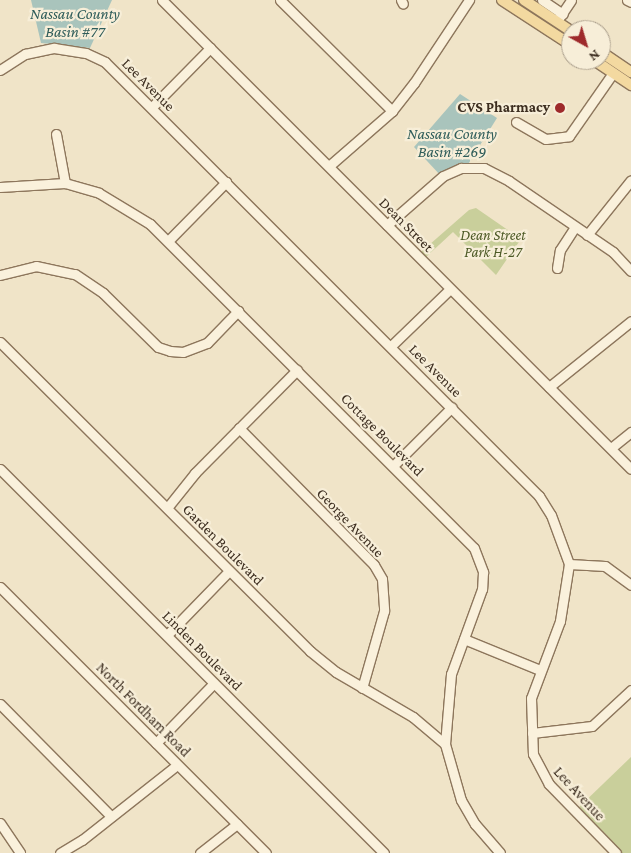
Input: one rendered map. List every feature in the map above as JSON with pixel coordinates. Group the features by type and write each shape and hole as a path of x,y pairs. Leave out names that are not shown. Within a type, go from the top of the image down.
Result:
{"main road":[{"path":"502,0 561,38"},
{"path":"524,0 560,17 562,20"},
{"path":"611,59 631,72"},
{"path":"610,70 631,85"}],"street":[{"name":"Dean Street","path":"162,0 631,468"},
{"path":"280,0 392,111"},
{"path":"329,166 392,111 414,84 469,0"},
{"path":"542,0 560,17 572,0"},
{"path":"627,0 631,2"},
{"path":"152,107 210,48"},
{"name":"Lee Avenue","path":"0,70 25,54 43,50 67,49 86,52 116,71 539,496 551,515 569,564 560,621 531,698 533,754 541,773 616,853"},
{"path":"516,122 546,139 569,136 613,72"},
{"path":"56,134 65,183"},
{"path":"387,225 443,176 470,167 494,172 613,252 631,271"},
{"path":"587,235 631,180"},
{"path":"168,241 226,182"},
{"name":"Cottage Boulevard","path":"0,187 65,183 99,193 126,207 168,241 469,541 479,557 482,589 451,674 445,744 461,800 475,824 500,853"},
{"path":"557,268 560,250 575,227"},
{"path":"0,274 25,267 43,266 75,274 103,293 158,347 170,351 184,352 207,343 238,311"},
{"path":"391,346 450,289"},
{"path":"549,387 631,321"},
{"name":"Garden Boulevard","path":"0,342 310,651 362,688 413,717 445,744"},
{"path":"167,508 239,428 297,370"},
{"path":"394,466 452,407"},
{"name":"George Avenue","path":"239,428 374,565 382,579 384,611 362,688"},
{"path":"610,448 631,432"},
{"name":"Linden Boulevard","path":"0,469 384,853"},
{"path":"569,564 605,566 631,585"},
{"path":"166,635 229,572"},
{"name":"North Fordham Road","path":"0,587 266,853"},
{"path":"464,639 540,670"},
{"path":"156,743 214,683"},
{"path":"532,734 592,726 631,690"},
{"path":"0,704 111,816"},
{"path":"60,853 177,765"},
{"path":"0,823 20,853"},
{"path":"200,853 237,824"}],"green space":[{"name":"Dean Street Park H-27","path":"476,208 521,239 496,275 453,232 426,257 421,252 469,210"},
{"path":"631,757 631,853 618,853 576,810"}],"water":[{"name":"Nassau County Basin #77","path":"31,0 112,0 90,48 41,43"},
{"name":"Nassau County Basin #269","path":"460,94 497,118 467,166 441,176 414,147"}],"place":[{"name":"CVS Pharmacy","path":"560,108"}]}
